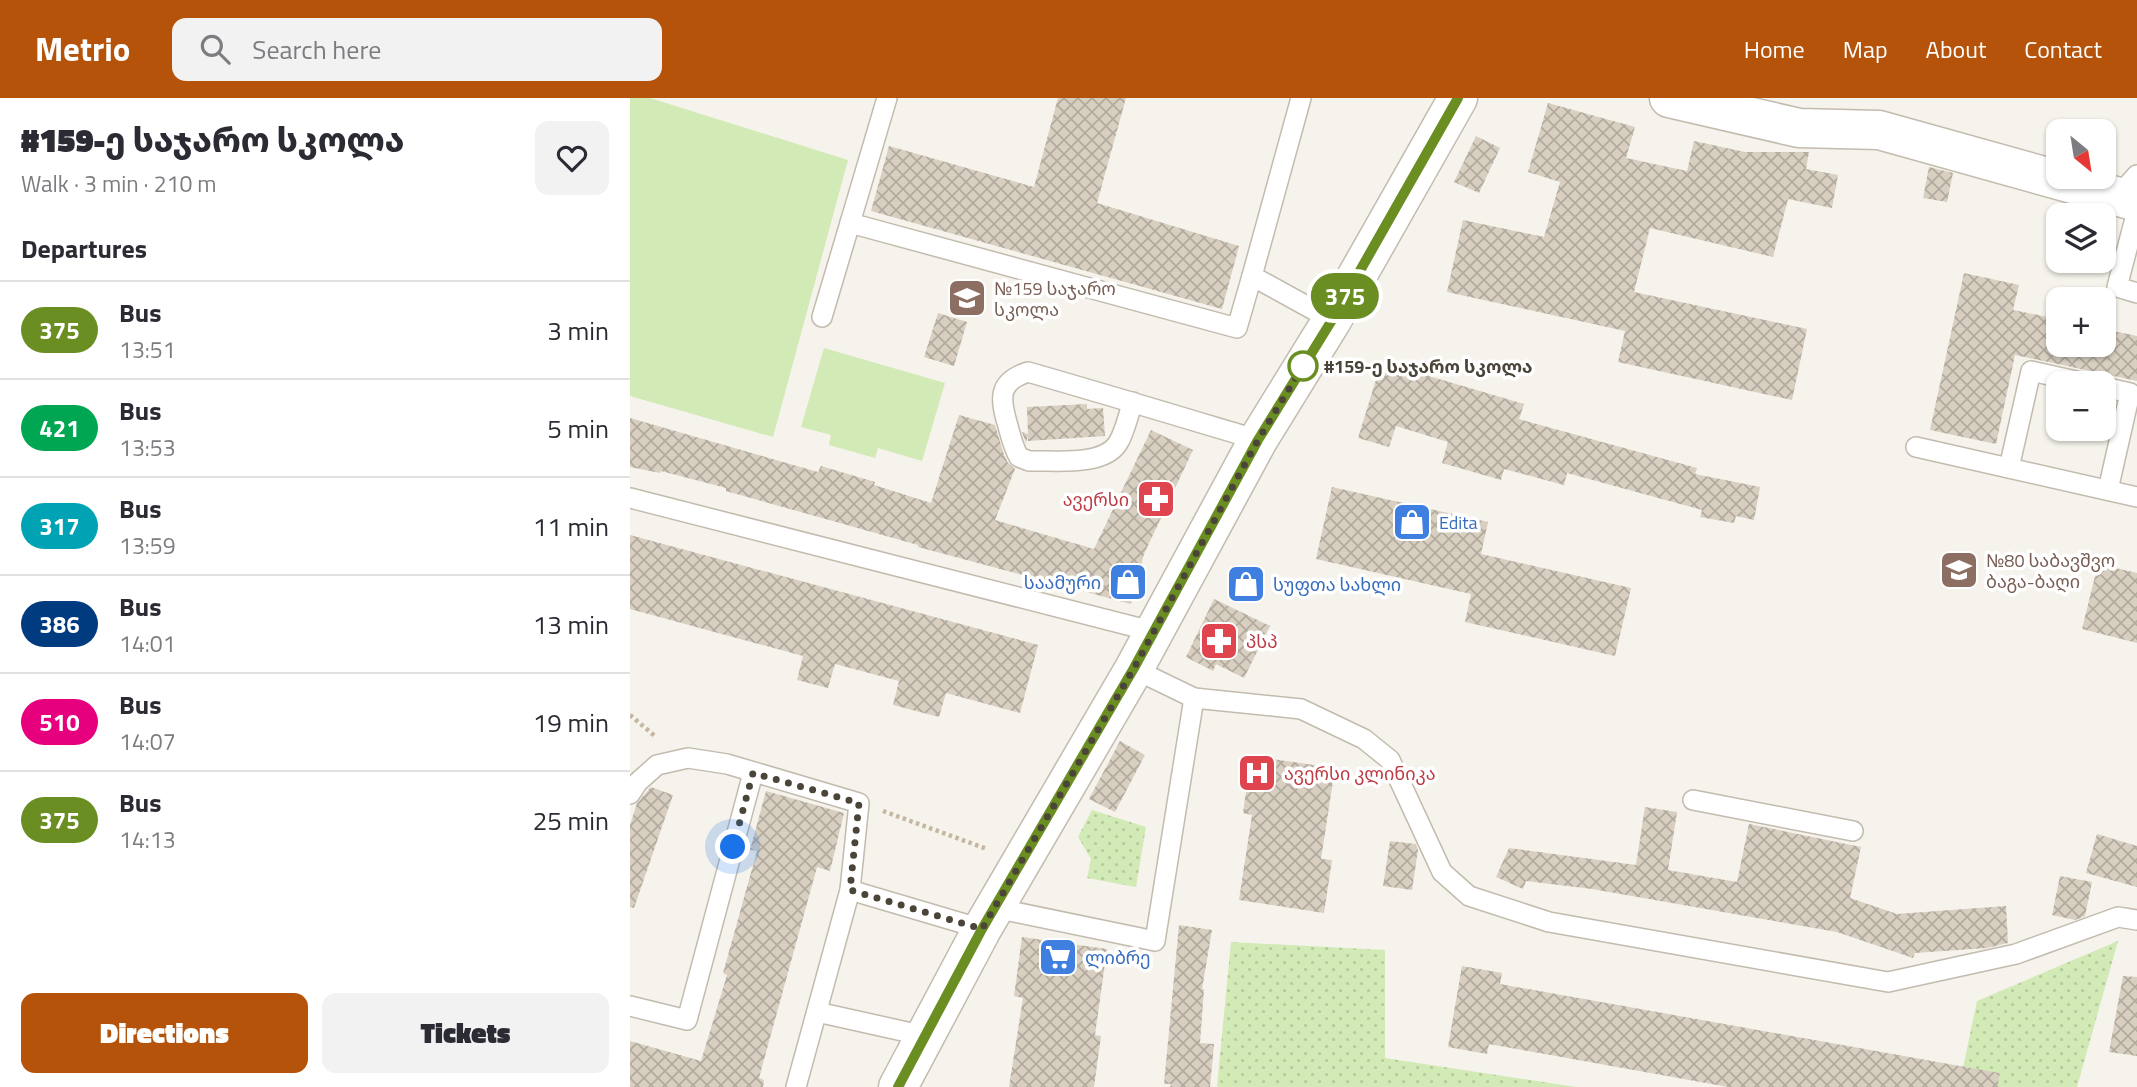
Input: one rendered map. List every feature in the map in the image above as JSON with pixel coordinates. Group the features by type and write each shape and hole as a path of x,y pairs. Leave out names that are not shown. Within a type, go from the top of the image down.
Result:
{"street":[{"path":"898,1087 989,918 1155,632 1258,440 1332,320 1458,98"},
{"path":"1669,98 1799,128 1879,130 2132,196"}],"lane":[{"path":"822,317 887,98"},
{"path":"850,223 1237,328 1301,98"},
{"path":"2132,196 2117,287 2137,293"},
{"path":"1252,276 1332,320"},
{"path":"2009,468 2031,371 2046,374"},
{"path":"1133,402 1118,444 1108,453 1096,459 1029,461 1019,457 1014,449 1001,402 1003,391 1009,383 1016,376 1028,372 1133,402 1258,440"},
{"path":"2108,490 2130,393 2116,390"},
{"path":"1916,447 2137,497"},
{"path":"630,498 1155,632"},
{"path":"1134,668 1194,698 1301,709 1364,739 1390,760 1442,872 1469,896 1549,922 1888,982 2015,954 2118,917 2137,920"},
{"path":"850,890 989,918 1155,941 1194,698"},
{"path":"630,794 638,782 657,765 688,758 727,764 859,803 850,890 796,1087"},
{"path":"630,1006 687,1020 753,773"},
{"path":"1693,800 1853,831"},
{"path":"817,1012 925,1036"}],"path":[{"path":"859,803 987,849"}],"green space":[{"path":"630,98 650,98 848,160 773,437 630,396"},
{"path":"824,348 945,383 922,461 878,448 875,458 829,445 831,435 801,427"},
{"path":"1092,810 1146,827 1136,887 1087,878 1091,859 1078,837"},
{"path":"2118,941 2077,1087 1959,1087 1977,1001"},
{"path":"1231,942 1385,950 1385,1058 1576,1087 1217,1087"}],"building":[{"path":"1058,98 1126,98 1097,203 1239,246 1222,309 871,211 889,146 1034,187"},
{"path":"1548,103 1635,127 1626,158 1687,171 1694,141 1745,152 1809,152 1806,169 1838,175 1832,208 1788,199 1773,257 1650,228 1634,292 1807,329 1792,400 1618,362 1625,331 1447,292 1463,220 1544,237 1560,182 1528,172"},
{"path":"1476,136 1500,148 1479,193 1454,182"},
{"path":"1929,167 1953,173 1947,202 1923,198"},
{"path":"1964,273 2019,285 2013,310 2046,317 2046,357 2116,357 2116,332 2137,336 2137,381 2116,377 2116,371 2090,371 2015,355 1996,444 1930,430"},
{"path":"938,313 967,322 954,366 924,357"},
{"path":"1404,364 1430,372 1429,376 1524,404 1519,419 1697,468 1695,474 1760,487 1754,520 1736,516 1734,523 1700,517 1702,510 1567,473 1564,485 1504,469 1501,480 1442,463 1448,442 1396,426 1389,447 1358,438 1379,370 1401,376"},
{"path":"1087,404 1087,409 1103,408 1105,436 1028,441 1028,436 1026,443 1022,432 1028,434 1027,407"},
{"path":"959,415 995,425 1004,455 1015,469 995,520 1094,549 1151,430 1193,450 1144,554 1131,604 918,547 726,491 726,488 661,471 660,473 630,467 630,418 818,472 821,466 931,503"},
{"path":"1332,487 1488,522 1481,554 1631,588 1615,656 1465,622 1471,594 1316,559"},
{"path":"630,535 1038,645 1020,713 946,693 939,717 893,705 899,681 835,664 828,688 797,680 803,656 630,609"},
{"path":"2098,564 2137,573 2137,643 2082,629"},
{"path":"1214,599 1270,626 1244,678 1216,664 1213,671 1186,657"},
{"path":"1120,741 1145,755 1115,812 1089,799"},
{"path":"1251,756 1335,768 1321,859 1332,860 1324,913 1239,900 1252,815 1243,813"},
{"path":"651,787 673,795 634,908 630,907 630,825 637,803"},
{"path":"766,791 844,813 830,871 817,867 759,1078 764,1080 763,1087 630,1087 630,1041 701,1061 727,975 723,973 757,851 750,850"},
{"path":"1645,807 1677,812 1668,870 1737,882 1749,824 1861,847 1850,898 1897,914 2006,906 2008,943 1987,948 1915,953 1913,958 1837,932 1592,889 1526,881 1523,889 1496,877 1509,848 1636,865"},
{"path":"2097,834 2137,846 2137,887 2086,873"},
{"path":"1390,841 1416,844 1418,850 1412,890 1383,886"},
{"path":"2060,876 2092,882 2085,916 2075,920 2052,915"},
{"path":"1179,925 1212,930 1202,989 1200,1043 1214,1044 1210,1087 1170,1087 1171,1084 1164,1084"},
{"path":"1022,937 1107,949 1095,1035 1101,1036 1094,1087 1009,1087 1023,998 1014,996"},
{"path":"1462,966 1502,973 1500,984 1999,1073 1998,1087 1728,1087 1489,1044 1487,1054 1448,1047"},
{"path":"2123,976 2137,977 2137,1056 2109,1052"}],"bus line":[{"name":"375","path":"898,1087 982,929 1155,632 1258,440 1332,320 1458,98"}],"place":[{"name":"№159 საჯარო სკოლა","path":"967,298"},
{"name":"#159-ე საჯარო სკოლა","path":"1303,366"},
{"name":"ავერსი","path":"1156,499"},
{"name":"Edita","path":"1412,522"},
{"name":"№80 საბავშვო ბაგა-ბაღი","path":"1959,570"},
{"name":"საამური","path":"1128,582"},
{"name":"სუფთა სახლი","path":"1246,584"},
{"name":"პსპ","path":"1219,641"},
{"name":"ავერსი კლინიკა","path":"1257,773"},
{"name":"ლიბრე","path":"1058,957"}],"route":[{"path":"733,847 753,773 859,803 850,890 982,929 1155,632 1258,440 1306,361 1303,366"}]}
